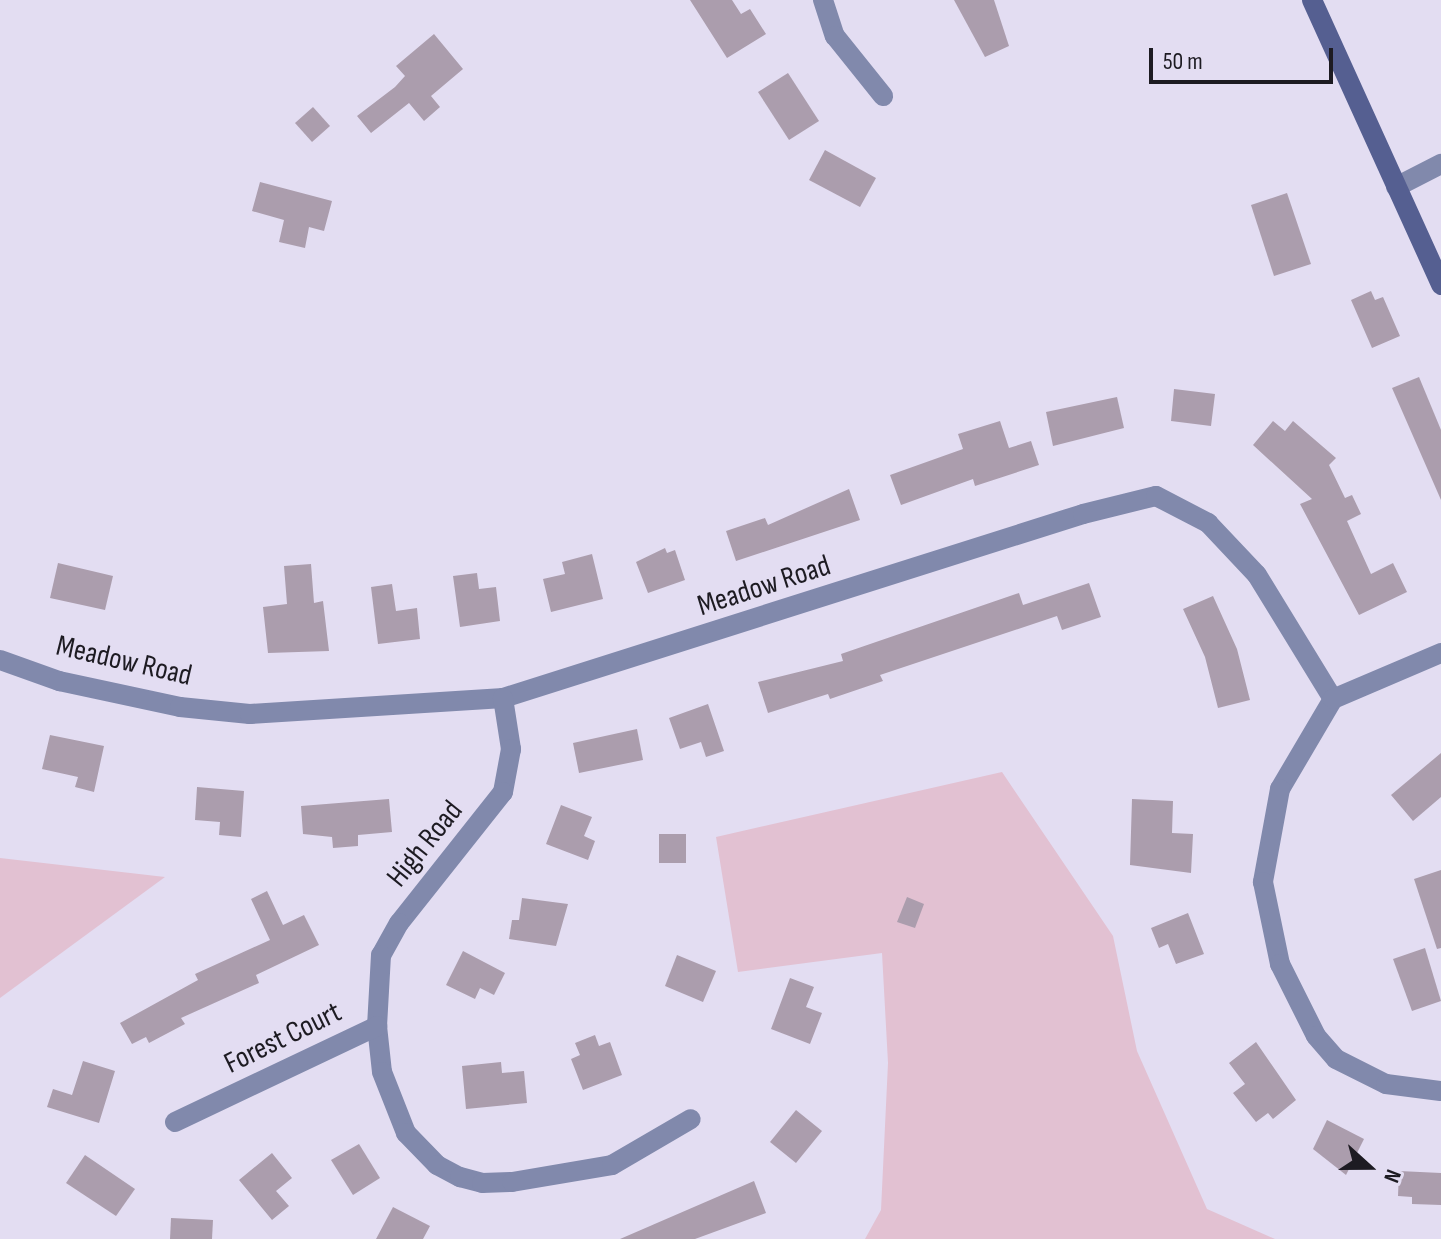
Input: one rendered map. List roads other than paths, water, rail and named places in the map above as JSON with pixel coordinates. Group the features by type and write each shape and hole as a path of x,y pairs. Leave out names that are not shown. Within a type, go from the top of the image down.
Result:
{"street":[{"path":"823,0 835,36 883,96"},
{"path":"1312,0 1441,285"},
{"path":"1396,187 1441,164"},
{"name":"Meadow Road","path":"0,660 90,687 180,707 250,714 503,698 1083,514 1156,496 1208,523 1257,575 1333,699"},
{"path":"1441,653 1333,699 1280,789 1263,882 1280,964 1316,1036 1336,1059 1386,1084 1441,1091"},
{"name":"High Road","path":"377,1026 381,955 399,923 503,792 511,749 503,698"},
{"name":"Forest Court","path":"175,1122 377,1026 382,1072 406,1133 437,1165 482,1183 612,1165 691,1119"}]}
